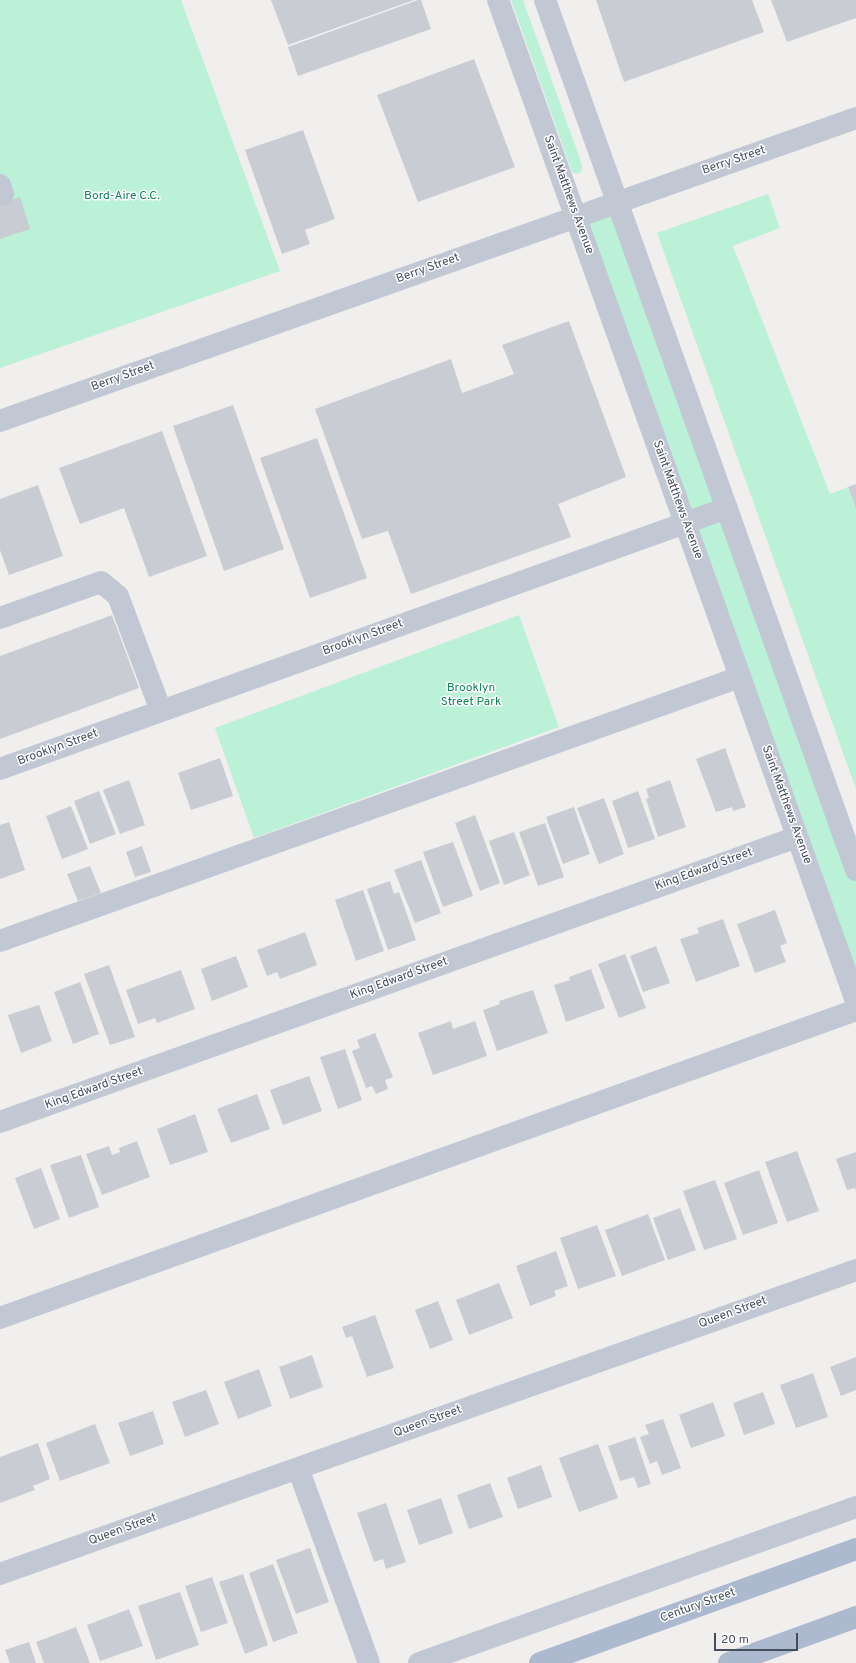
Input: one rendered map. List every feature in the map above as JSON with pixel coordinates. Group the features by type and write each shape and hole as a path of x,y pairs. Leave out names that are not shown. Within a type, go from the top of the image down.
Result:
{"main road":[{"name":"Century Street","path":"540,1663 856,1549"},
{"path":"729,1663 856,1617"}],"street":[{"name":"Saint Matthews Avenue","path":"498,0 856,1001"},
{"path":"545,0 726,508 849,831 856,870"},
{"name":"Berry Street","path":"0,421 856,118"},
{"path":"0,185 3,194 0,195"},
{"name":"Brooklyn Street","path":"0,768 726,508"},
{"path":"0,618 101,582 118,596 161,711"},
{"path":"0,941 740,677"},
{"name":"King Edward Street","path":"0,1122 797,837"},
{"path":"0,1318 856,1010"},
{"name":"Queen Street","path":"0,1574 856,1270"},
{"path":"298,1468 369,1663"},
{"path":"419,1663 856,1507"},
{"path":"834,1515 856,1518"}],"green space":[{"name":"Bord-Aire C.C.","path":"0,0 181,0 280,271 0,368"},
{"path":"511,0 523,0 580,159 582,171 579,173 576,174 572,172"},
{"path":"768,194 780,228 733,246 830,494 848,487 856,509 856,789 657,233"},
{"path":"617,202 856,870 856,1001 576,216"},
{"name":"Brooklyn Street Park","path":"519,615 559,727 254,838 215,728"}],"building":[{"path":"271,0 414,0 288,45"},
{"path":"421,0 431,29 298,76 288,47"},
{"path":"596,0 752,0 764,32 624,82"},
{"path":"771,0 856,0 856,18 787,42"},
{"path":"474,59 515,167 418,202 377,95"},
{"path":"303,130 335,219 305,230 310,244 282,254 245,150"},
{"path":"20,197 30,229 0,239 0,204"},
{"path":"569,321 626,477 558,504 571,537 411,594 388,531 362,539 315,409 451,359 462,393 514,374 502,345"},
{"path":"233,405 284,549 224,571 173,426"},
{"path":"162,431 207,556 149,577 124,508 80,524 59,468"},
{"path":"317,438 367,578 310,598 260,458"},
{"path":"856,484 856,509 848,487"},
{"path":"38,485 63,556 9,575 0,550 0,499"},
{"path":"112,615 139,688 0,739 0,656"},
{"path":"725,748 746,807 733,811 732,807 716,812 696,759"},
{"path":"220,758 233,796 191,810 178,773"},
{"path":"129,780 145,825 120,834 103,790"},
{"path":"670,780 686,827 658,837 646,799 649,798 646,789"},
{"path":"99,791 116,834 90,844 74,801"},
{"path":"638,791 655,839 628,848 612,801"},
{"path":"604,798 624,854 599,864 577,808"},
{"path":"71,806 88,849 62,859 46,816"},
{"path":"574,807 590,854 563,864 546,817"},
{"path":"475,815 500,883 480,891 455,823"},
{"path":"9,822 25,870 0,879 0,825"},
{"path":"545,823 564,877 538,886 519,832"},
{"path":"514,832 530,875 504,885 489,841"},
{"path":"453,842 473,896 443,907 423,852"},
{"path":"142,846 151,872 135,877 126,852"},
{"path":"421,860 441,913 415,923 394,870"},
{"path":"90,866 101,893 78,901 67,874"},
{"path":"390,881 394,894 399,892 416,940 388,950 367,889"},
{"path":"363,890 384,951 356,961 335,900"},
{"path":"775,910 787,943 780,946 786,962 755,973 737,924"},
{"path":"723,919 740,966 696,982 680,939 699,933 697,928"},
{"path":"305,932 317,965 280,979 277,972 267,976 257,950"},
{"path":"656,946 670,983 643,992 630,956"},
{"path":"625,954 646,1008 619,1018 598,964"},
{"path":"236,956 248,987 212,1001 201,969"},
{"path":"109,965 135,1037 110,1045 84,974"},
{"path":"591,969 605,1008 566,1022 554,985 570,980 569,977"},
{"path":"181,970 195,1009 157,1023 155,1018 138,1024 126,990"},
{"path":"80,982 99,1034 73,1044 54,992"},
{"path":"533,990 548,1033 497,1051 483,1010 500,1004 499,1001"},
{"path":"39,1005 52,1041 21,1053 8,1015"},
{"path":"451,1021 453,1029 475,1021 487,1056 433,1075 418,1033"},
{"path":"375,1033 393,1077 385,1080 388,1089 376,1094 372,1086 366,1088 352,1051 360,1048 357,1040"},
{"path":"345,1049 362,1100 338,1109 320,1057"},
{"path":"309,1076 322,1111 283,1125 270,1090"},
{"path":"257,1094 270,1129 231,1143 217,1109"},
{"path":"195,1114 208,1152 170,1165 157,1129"},
{"path":"137,1141 150,1177 102,1195 86,1154 109,1146 112,1155 120,1152 119,1148"},
{"path":"797,1151 819,1211 787,1222 765,1162"},
{"path":"856,1152 856,1191 855,1188 847,1190 836,1159"},
{"path":"81,1155 99,1207 69,1218 50,1165"},
{"path":"41,1168 60,1219 34,1229 15,1178"},
{"path":"759,1170 778,1223 743,1235 724,1183"},
{"path":"715,1180 737,1239 704,1250 683,1191"},
{"path":"680,1208 696,1250 668,1260 653,1218"},
{"path":"648,1214 665,1260 622,1276 605,1230"},
{"path":"597,1225 616,1276 578,1289 560,1238"},
{"path":"556,1251 568,1286 554,1291 556,1296 530,1306 516,1266"},
{"path":"499,1283 513,1318 469,1335 456,1300"},
{"path":"438,1301 453,1340 430,1349 415,1310"},
{"path":"375,1315 394,1368 367,1377 352,1336 346,1338 342,1327"},
{"path":"312,1355 323,1387 290,1399 279,1367"},
{"path":"856,1357 856,1390 841,1396 830,1367"},
{"path":"259,1369 272,1406 238,1419 224,1382"},
{"path":"813,1373 828,1417 796,1428 780,1385"},
{"path":"206,1390 219,1424 185,1437 172,1402"},
{"path":"763,1392 775,1424 744,1435 733,1403"},
{"path":"713,1402 725,1436 691,1448 679,1415"},
{"path":"153,1411 164,1444 130,1456 118,1423"},
{"path":"663,1419 681,1468 662,1475 657,1461 650,1464 640,1437 649,1434 645,1425"},
{"path":"95,1424 110,1463 60,1481 46,1443"},
{"path":"635,1437 651,1484 638,1488 634,1477 620,1481 608,1446"},
{"path":"38,1443 50,1479 33,1486 35,1490 0,1503 0,1457"},
{"path":"598,1444 618,1498 579,1512 559,1458"},
{"path":"541,1465 552,1497 518,1509 507,1478"},
{"path":"490,1483 503,1517 469,1529 457,1495"},
{"path":"441,1498 453,1533 419,1545 407,1510"},
{"path":"386,1503 406,1562 386,1569 383,1559 374,1562 357,1513"},
{"path":"310,1548 329,1602 296,1614 276,1560"},
{"path":"273,1564 298,1633 273,1642 249,1573"},
{"path":"243,1574 268,1645 245,1654 219,1582"},
{"path":"212,1577 228,1623 201,1632 185,1586"},
{"path":"180,1592 199,1645 156,1660 138,1606"},
{"path":"129,1609 143,1646 100,1661 87,1625"},
{"path":"76,1627 90,1663 44,1663 36,1642"},
{"path":"29,1642 36,1663 10,1663 5,1650"}]}
